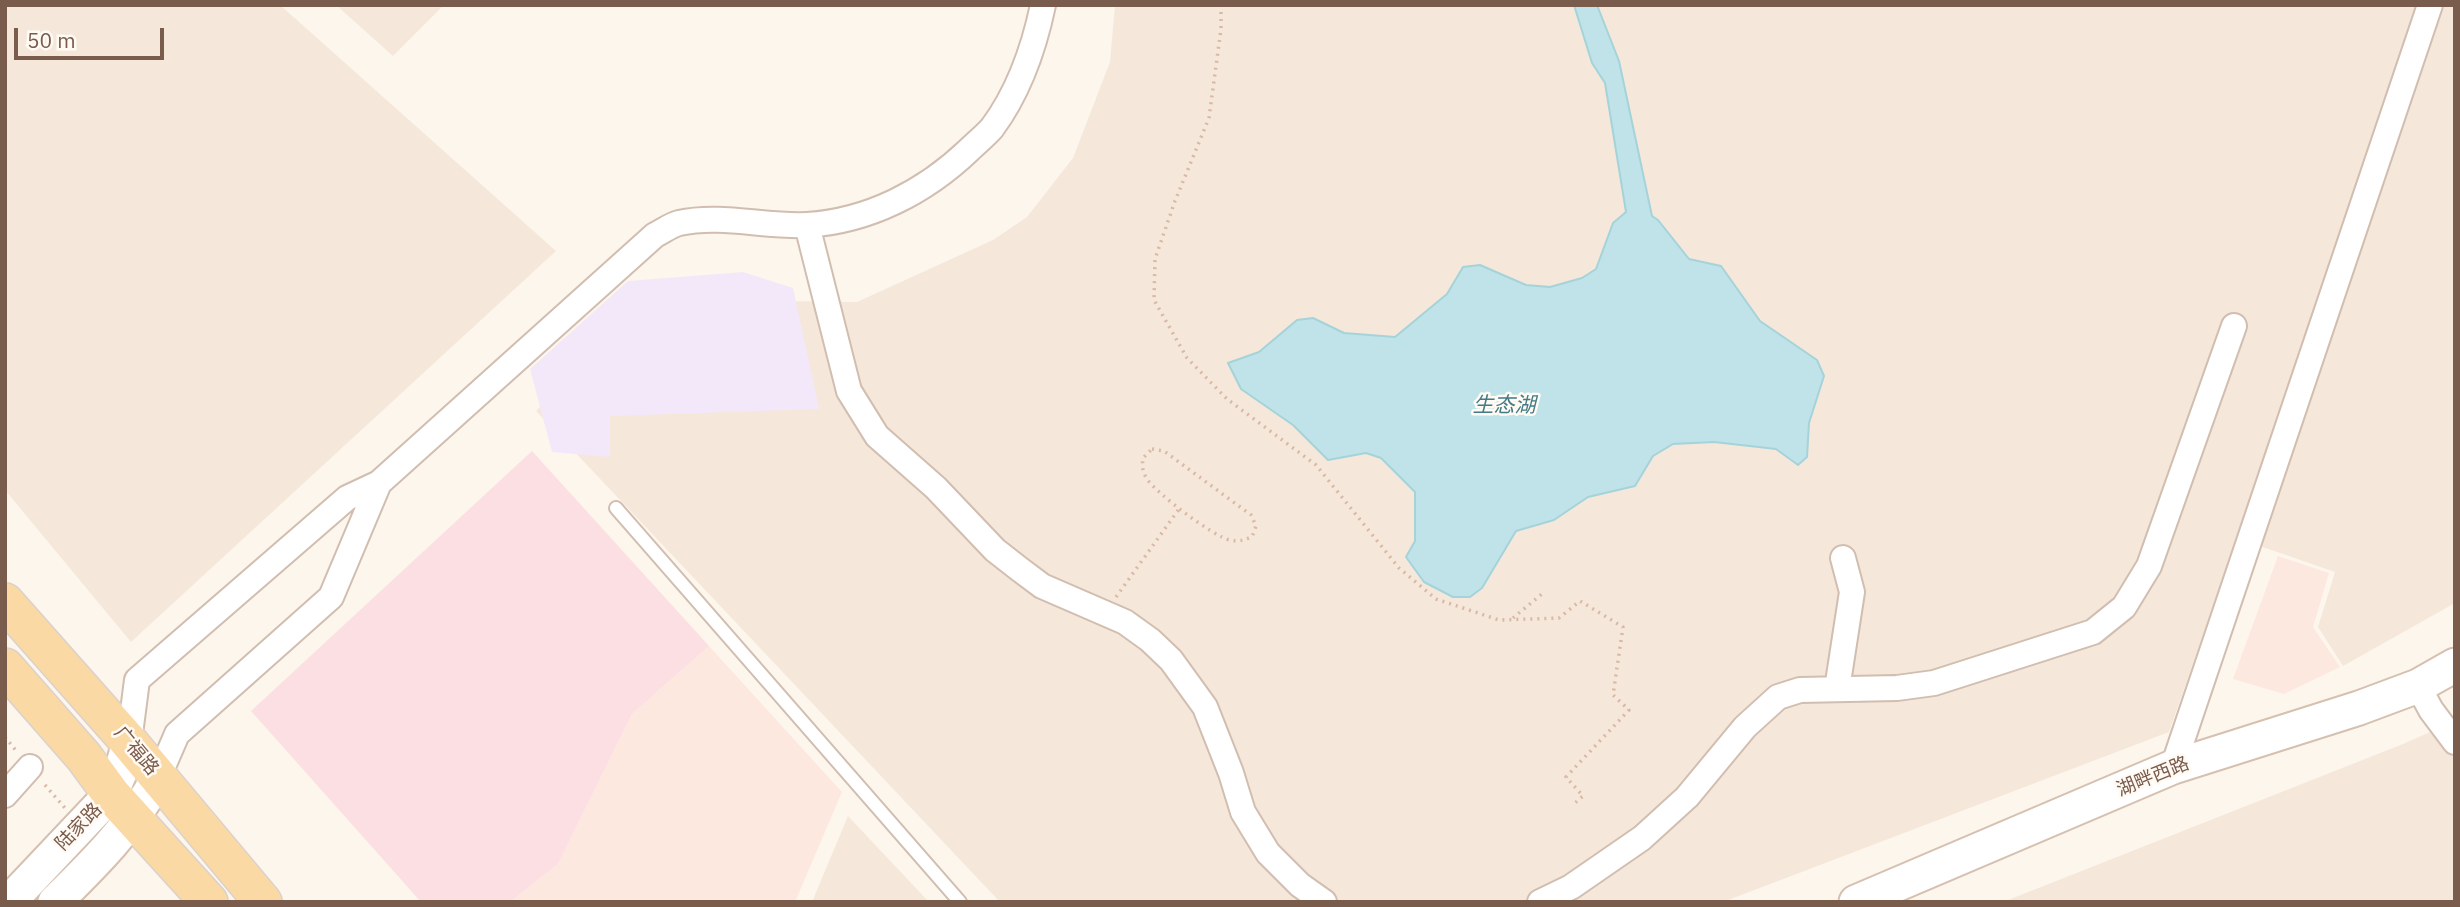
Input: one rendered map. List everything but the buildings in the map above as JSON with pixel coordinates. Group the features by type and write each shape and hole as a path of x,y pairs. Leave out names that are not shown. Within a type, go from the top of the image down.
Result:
{"main road":[{"name":"广福路","path":"5,602 129,742 264,902"},
{"path":"5,667 122,805 209,902"}],"street":[{"path":"129,742 137,680 347,498 379,483 655,235 677,224 701,220 807,225 863,215 895,202 946,172 991,128 1017,85 1043,5"},
{"path":"2173,767 2430,5"},
{"path":"807,225 849,391 877,436 936,488 995,550 1018,568 1042,586 1125,622 1171,660 1205,707 1231,772 1243,812 1268,853 1300,885 1324,902"},
{"path":"1540,902 1571,887 1642,838 1687,797 1745,727 1778,697 1800,690 1897,688 1934,683 2093,632 2124,607 2149,566 2234,326"},
{"path":"158,778 177,734 331,597 379,483"},
{"path":"1837,689 1852,592 1843,558"},
{"name":"湖畔西路","path":"1856,902 2173,767 2418,687 2455,665"},
{"path":"2418,687 2455,742"},
{"name":"陆家路","path":"55,902 107,852 122,805 122,768 129,742"},
{"path":"5,795 30,767"},
{"name":"陆家路","path":"9,902 122,805 158,778"}],"lane":[{"path":"616,508 960,902"}],"path":[{"path":"1221,5 1221,29 1209,118 1155,259 1154,300 1187,358 1227,399 1316,465 1399,568 1436,599 1500,620 1559,618 1580,601 1623,627 1613,695 1629,710 1566,777 1583,796 1575,803"},
{"path":"1152,449 1164,451 1251,515 1256,526 1252,537 1240,541 1227,540 1180,509 1155,489 1142,470 1143,458 1152,449"},
{"path":"1105,613 1180,509"},
{"path":"1511,619 1543,593"}],"shaded area":[{"path":"5,5 280,5 556,251 131,642 5,490"},
{"path":"336,5 444,5 393,56"},
{"path":"1115,5 2424,5 2169,732 1723,902 1000,902 536,411 639,299 857,302 993,240 1027,217 1073,158 1110,62"},
{"path":"2445,5 2455,5 2455,603 2343,666 2318,627 2335,572 2257,545"},
{"path":"743,272 793,288 819,409 610,416 610,457 552,452 530,369 628,281"},
{"path":"532,451 709,646 632,714 558,864 510,902 421,902 251,711"},
{"path":"2278,556 2329,573 2313,627 2340,667 2284,694 2233,679"},
{"path":"709,646 842,792 795,902 510,902 558,864 632,714"},
{"path":"2455,721 2455,902 2003,902 2403,744"},
{"path":"848,816 929,902 812,902"}],"water":[{"name":"生态湖","path":"1574,5 1597,5 1619,61 1652,216 1689,259 1721,266 1760,321 1817,360 1824,376 1809,423 1807,457 1798,465 1776,449 1714,442 1673,444 1653,456 1635,486 1588,497 1554,520 1516,531 1482,588 1470,597 1453,597 1424,582 1406,557 1415,541 1415,492 1381,458 1366,453 1328,460 1293,425 1241,389 1228,363 1259,352 1297,320 1313,318 1344,333 1395,337 1447,294 1463,267 1480,265 1526,285 1550,287 1582,278 1596,269 1613,223 1626,212 1605,83 1592,63"}]}
